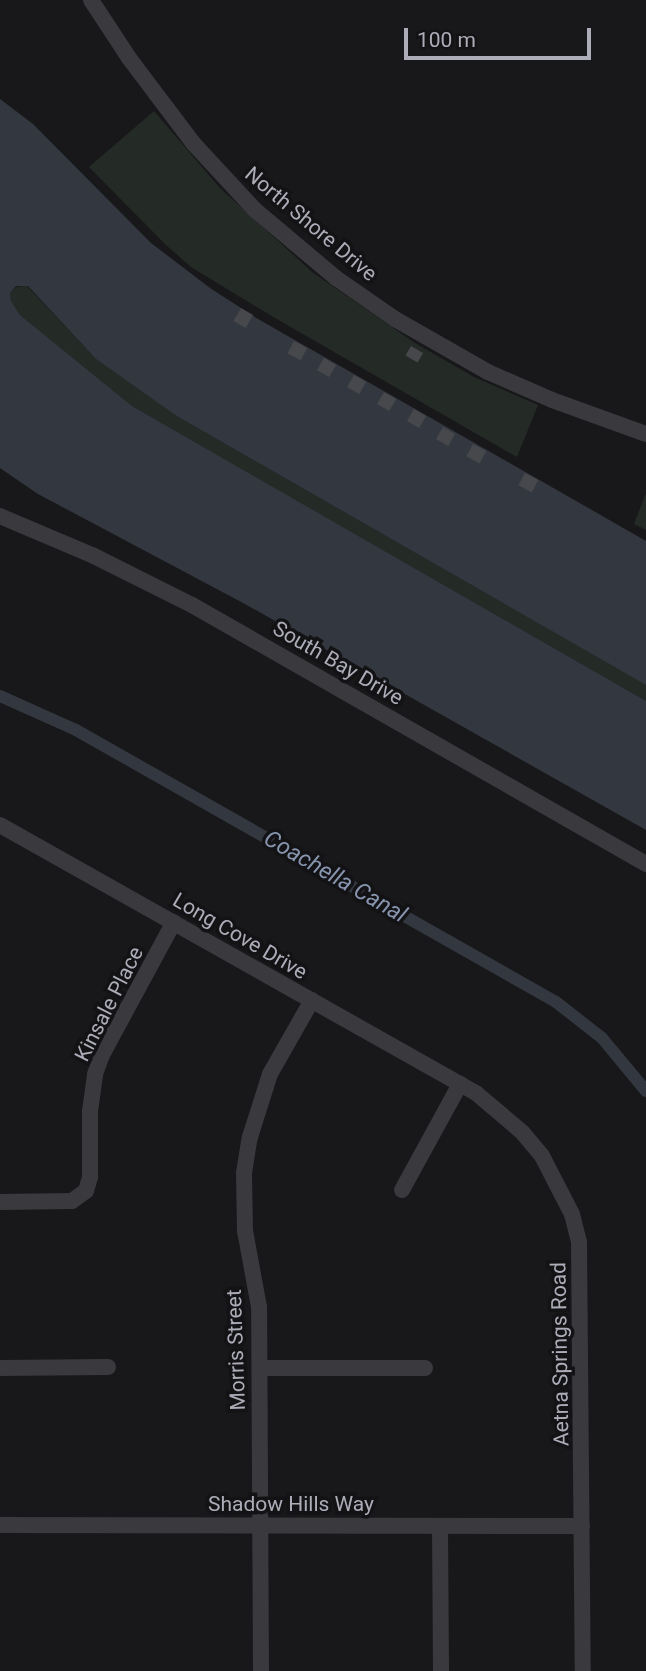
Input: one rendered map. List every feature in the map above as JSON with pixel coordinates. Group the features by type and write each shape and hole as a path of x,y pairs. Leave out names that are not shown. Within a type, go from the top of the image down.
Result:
{"street":[{"name":"North Shore Drive","path":"90,0 129,58 193,143 255,211 336,278 406,326 488,372 552,400 646,434"},
{"name":"South Bay Drive","path":"0,516 92,555 192,605 646,864"},
{"name":"Long Cove Drive","path":"0,825 460,1084"},
{"name":"Kinsale Place","path":"0,1202 72,1201 86,1191 90,1177 90,1111 102,1055 174,922"},
{"name":"Morris Street","path":"261,1671 259,1307 246,1231 244,1174 250,1137 270,1074 312,1000"},
{"path":"402,1190 460,1084"},
{"name":"Aetna Springs Road","path":"460,1084 476,1093 522,1132 542,1156 572,1214 579,1242 582,1275 583,1671"},
{"path":"0,1368 108,1367"},
{"path":"260,1368 425,1368"},
{"name":"Shadow Hills Way","path":"0,1525 582,1526"},
{"path":"440,1526 441,1671"}],"shaded area":[{"path":"0,99 33,124 151,243 210,288 258,319 646,541 646,685 175,415 96,359 28,286 16,286 10,293 11,301 20,315 132,406 646,701 646,830 245,604 38,494 0,468"},
{"path":"154,111 220,188 312,272 415,343 474,377 538,405 517,457 275,318 191,267 165,244 89,167"},
{"path":"27,286 96,359 175,415 646,685 646,701 132,406 20,315 11,301 10,293 16,287"},
{"path":"646,493 646,530 634,524"}],"building":[{"path":"241,308 253,315 246,328 234,321"},
{"path":"294,341 307,348 301,360 287,353"},
{"path":"411,346 423,353 418,363 406,356"},
{"path":"324,358 336,365 329,377 317,370"},
{"path":"354,375 366,382 359,394 347,387"},
{"path":"384,392 396,399 389,411 377,404"},
{"path":"414,409 426,416 419,428 407,421"},
{"path":"443,427 455,434 448,446 436,439"},
{"path":"473,444 486,451 480,463 466,456"},
{"path":"525,473 538,480 532,492 518,485"}],"waterway":[{"name":"Coachella Canal","path":"0,696 76,730 556,1002 602,1038 646,1091"}]}
